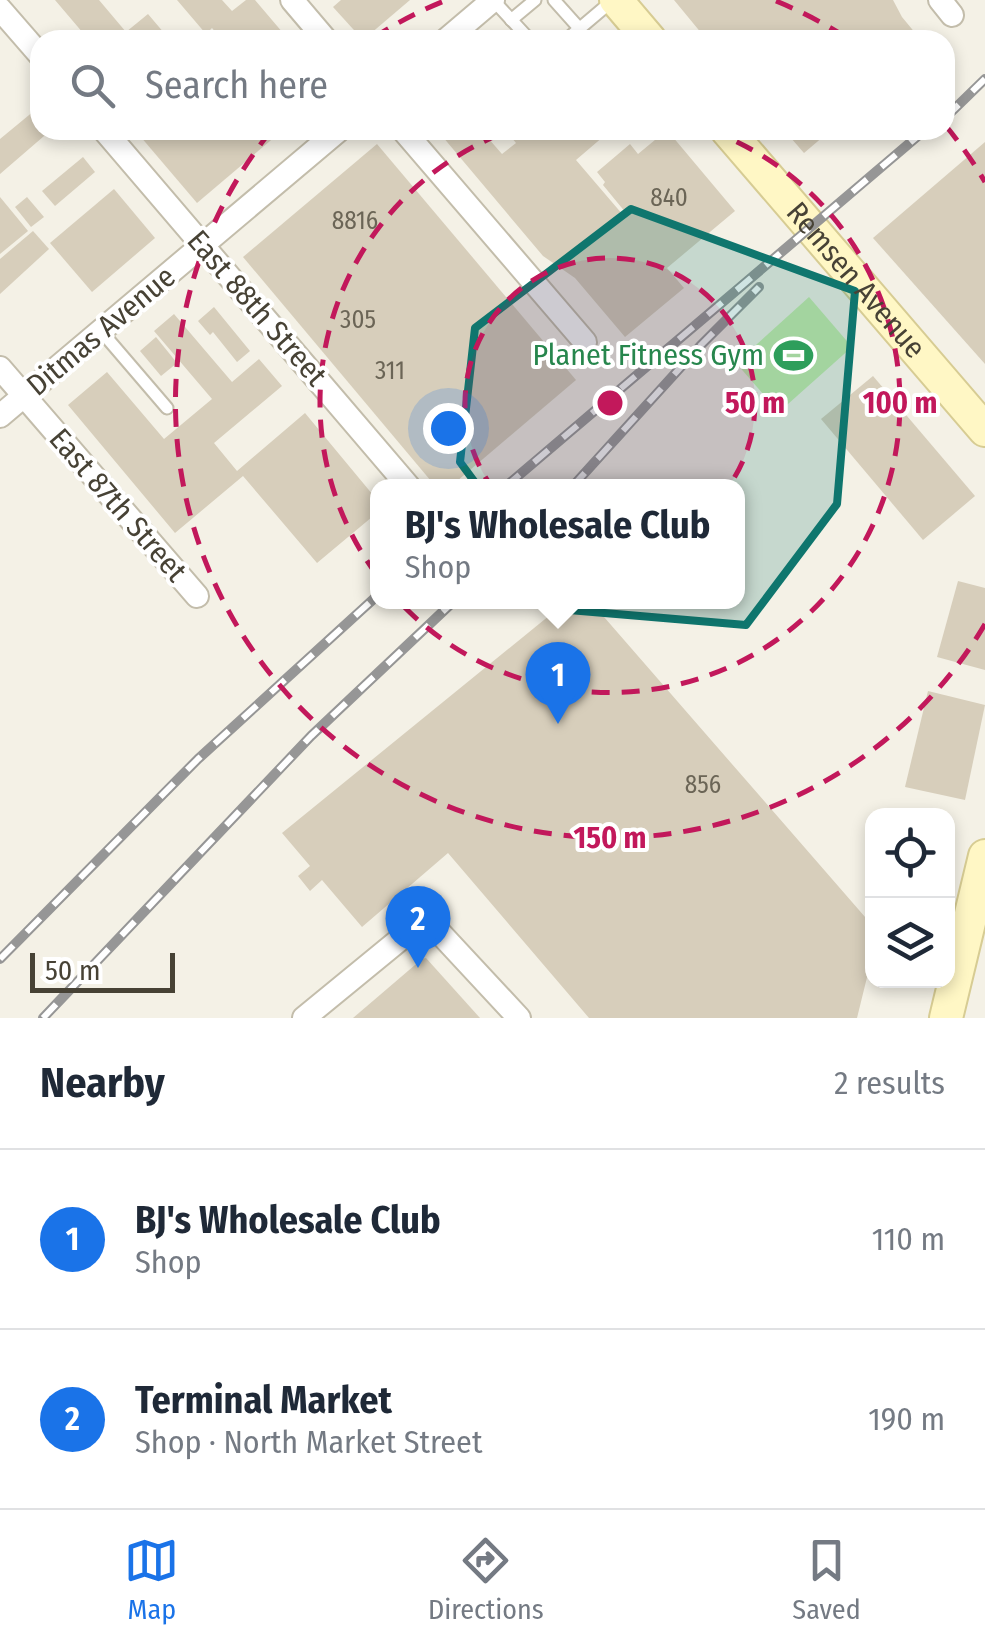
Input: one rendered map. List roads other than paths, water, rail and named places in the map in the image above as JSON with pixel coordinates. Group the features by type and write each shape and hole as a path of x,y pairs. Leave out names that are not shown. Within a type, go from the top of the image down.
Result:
{"main road":[{"path":"615,0 641,30"},
{"name":"Remsen Avenue","path":"735,140 985,430"},
{"path":"946,1018 985,856"}],"street":[{"path":"292,0 318,30"},
{"path":"458,30 493,0"},
{"path":"0,8 30,43"},
{"name":"East 88th Street","path":"113,140 403,479"},
{"name":"Ditmas Avenue","path":"0,416 327,140"},
{"path":"411,140 586,342"},
{"name":"East 87th Street","path":"0,368 197,596"},
{"path":"304,1018 426,918 519,1018"}],"lane":[{"path":"493,0 523,30"},
{"path":"511,20 535,0"},
{"path":"578,30 615,0"},
{"path":"557,9 580,28"},
{"path":"101,331 166,408"}],"railway":[{"path":"955,108 985,79"},
{"path":"514,479 913,140"},
{"path":"579,479 759,287"},
{"path":"0,959 198,759 370,602"},
{"path":"43,1018 311,736 446,609"}],"place":[{"name":"Planet Fitness Gym","path":"794,355"},
{"name":"BJ's Wholesale Club","path":"558,724"},
{"name":"Terminal Market","path":"418,968"}]}
